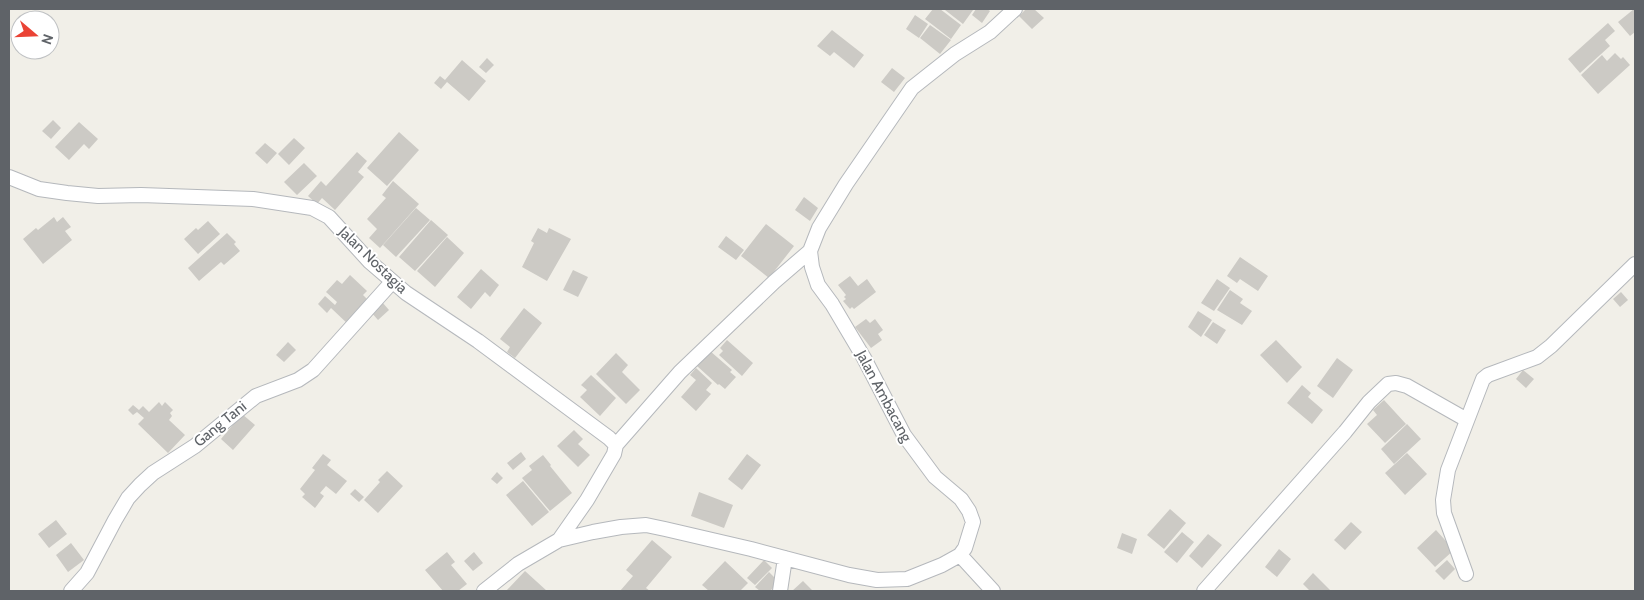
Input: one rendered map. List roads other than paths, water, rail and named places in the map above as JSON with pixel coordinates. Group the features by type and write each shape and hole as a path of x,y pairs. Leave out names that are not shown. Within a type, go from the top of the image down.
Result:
{"street":[{"path":"559,540 614,454 616,445 680,372 810,250 819,228 846,184 912,88 955,54 990,32 1015,9"},
{"name":"Jalan Nostagia","path":"9,177 39,189 67,194 253,199 312,208 329,217 392,282 513,367 616,445"},
{"name":"Jalan Ambacang","path":"810,250 812,267 818,285 832,304 864,358 904,435 935,476 961,499 970,511 973,522 960,555"},
{"path":"1466,574 1444,513 1443,500 1448,470 1483,379 1488,375 1537,357 1551,346 1635,264"},
{"name":"Gang Tani","path":"72,591 88,573 128,498 140,485 153,473 195,446 256,396 298,380 313,370 392,282"},
{"path":"1204,591 1345,432 1369,402 1388,384 1396,383 1407,386 1467,420"},
{"path":"484,591 518,564 559,540 621,527 646,525 751,548 848,575 876,580 907,579 960,555 993,591"},
{"path":"780,591 785,558"}]}
